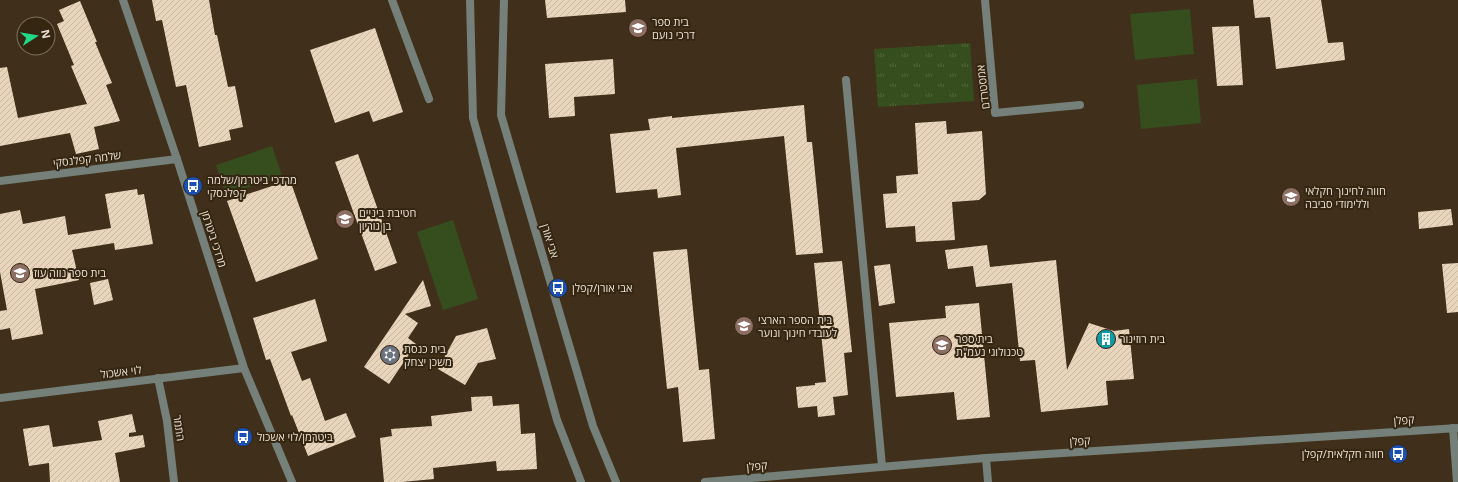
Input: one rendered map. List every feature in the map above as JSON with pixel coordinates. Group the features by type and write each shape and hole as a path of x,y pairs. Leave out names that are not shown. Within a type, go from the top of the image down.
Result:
{"street":[{"name":"מרדכי ביטרמן","path":"123,0 177,159 244,368 292,482"},
{"path":"392,0 428,100"},
{"path":"470,0 473,118 557,420 581,482"},
{"name":"אבי אורן","path":"504,0 501,115 593,426 616,482"},
{"name":"אמסטרדם","path":"985,0 995,113 1080,105"},
{"path":"846,80 882,466"},
{"name":"שלמה קפלנסקי","path":"0,181 177,159"},
{"name":"לוי אשכול","path":"0,398 244,368"},
{"name":"התמר","path":"158,378 167,421 174,482"},
{"path":"1455,428 1457,482"},
{"name":"קפלן","path":"705,482 986,458 1455,428"},
{"path":"986,458 988,482"}],"green space":[{"path":"1190,9 1194,54 1135,60 1130,14"},
{"path":"970,43 974,101 878,107 874,49"},
{"path":"1197,79 1201,123 1141,129 1137,85"},
{"path":"272,146 282,176 226,195 216,165"},
{"path":"453,220 478,299 443,310 417,232"}],"building":[{"path":"152,0 209,0 215,35 217,35 228,87 235,86 243,127 229,130 231,140 199,147 186,85 176,87 162,20 156,21"},
{"path":"545,0 625,0 626,12 547,18"},
{"path":"1253,0 1321,0 1328,43 1343,42 1345,60 1276,69 1270,17 1255,18"},
{"path":"80,1 112,83 106,85 120,121 94,127 99,149 76,154 70,133 0,146 0,68 7,67 18,118 87,104 71,66 74,65 57,24 64,21 59,10"},
{"path":"1239,26 1243,85 1217,86 1212,27"},
{"path":"375,28 403,112 373,122 369,111 335,123 310,50"},
{"path":"613,59 615,94 574,97 575,116 549,118 545,64"},
{"path":"804,105 807,142 812,142 823,253 796,255 784,136 676,148 681,195 658,198 657,189 616,193 610,134 650,130 648,119"},
{"path":"946,121 947,134 982,131 986,194 979,200 952,202 955,240 916,242 915,226 886,228 883,194 897,193 896,176 918,174 915,123"},
{"path":"358,154 397,263 375,271 335,162"},
{"path":"290,180 318,259 256,282 227,201"},
{"path":"137,189 138,195 144,194 153,244 115,250 114,243 72,250 79,280 35,289 43,334 12,340 10,328 0,330 0,311 7,310 0,272 0,214 20,210 23,224 65,216 68,235 111,228 105,194"},
{"path":"1451,209 1453,225 1419,229 1418,212"},
{"name":"בית רוזינור","path":"987,245 990,267 1056,260 1067,370 1089,323 1114,331 1129,329 1134,379 1106,381 1108,405 1041,412 1035,360 1020,361 1012,283 976,287 973,266 948,269 945,250"},
{"path":"687,249 699,370 709,369 715,439 683,442 678,387 667,389 653,252"},
{"path":"842,261 852,352 844,353 848,395 833,397 835,415 818,417 817,406 798,408 796,387 826,382 814,263"},
{"path":"1458,263 1458,312 1447,313 1442,264"},
{"path":"890,264 895,303 879,306 874,266"},
{"path":"108,279 113,300 94,305 90,283"},
{"name":"בית כנסת משכן יצחק","path":"423,280 431,306 405,314 418,323 408,338 416,344 389,384 364,367"},
{"path":"315,299 327,341 291,352 302,381 310,378 325,421 346,413 356,437 308,456 292,415 291,416 270,359 266,360 253,318"},
{"path":"979,303 990,417 957,420 954,392 896,397 889,323 946,318 945,306"},
{"path":"487,328 496,359 478,363 465,385 438,369 456,336"},
{"path":"492,396 493,406 519,404 521,434 535,433 537,469 497,471 496,461 433,468 434,479 384,482 380,438 392,436 391,429 432,426 431,416 472,411 471,397"},
{"path":"132,414 136,432 129,433 129,437 143,435 145,447 115,453 120,482 50,482 49,463 29,466 23,429 49,425 53,447 102,440 98,421"}],"place":[{"name":"בית ספר דרכי נועם","path":"638,28"},
{"name":"מרדכי ביטרמן/שלמה קפלנסקי","path":"193,186"},
{"name":"חווה לחינוך חקלאי וללימודי סביבה","path":"1291,197"},
{"name":"חטיבת ביניים בן גוריון","path":"345,219"},
{"name":"בית ספר נווה עוז","path":"20,273"},
{"name":"אבי אורן/קפלן","path":"558,288"},
{"name":"בית הספר הארצי לעובדי חינוך ונוער","path":"744,326"},
{"name":"בית רוזינור","path":"1106,339"},
{"name":"בית ספר טכנולוגי נעמ\"ת","path":"942,345"},
{"name":"בית כנסת משכן יצחק","path":"390,355"},
{"name":"ביטרמן/לוי אשכול","path":"243,437"},
{"name":"חווה חקלאית/קפלן","path":"1398,454"}]}
